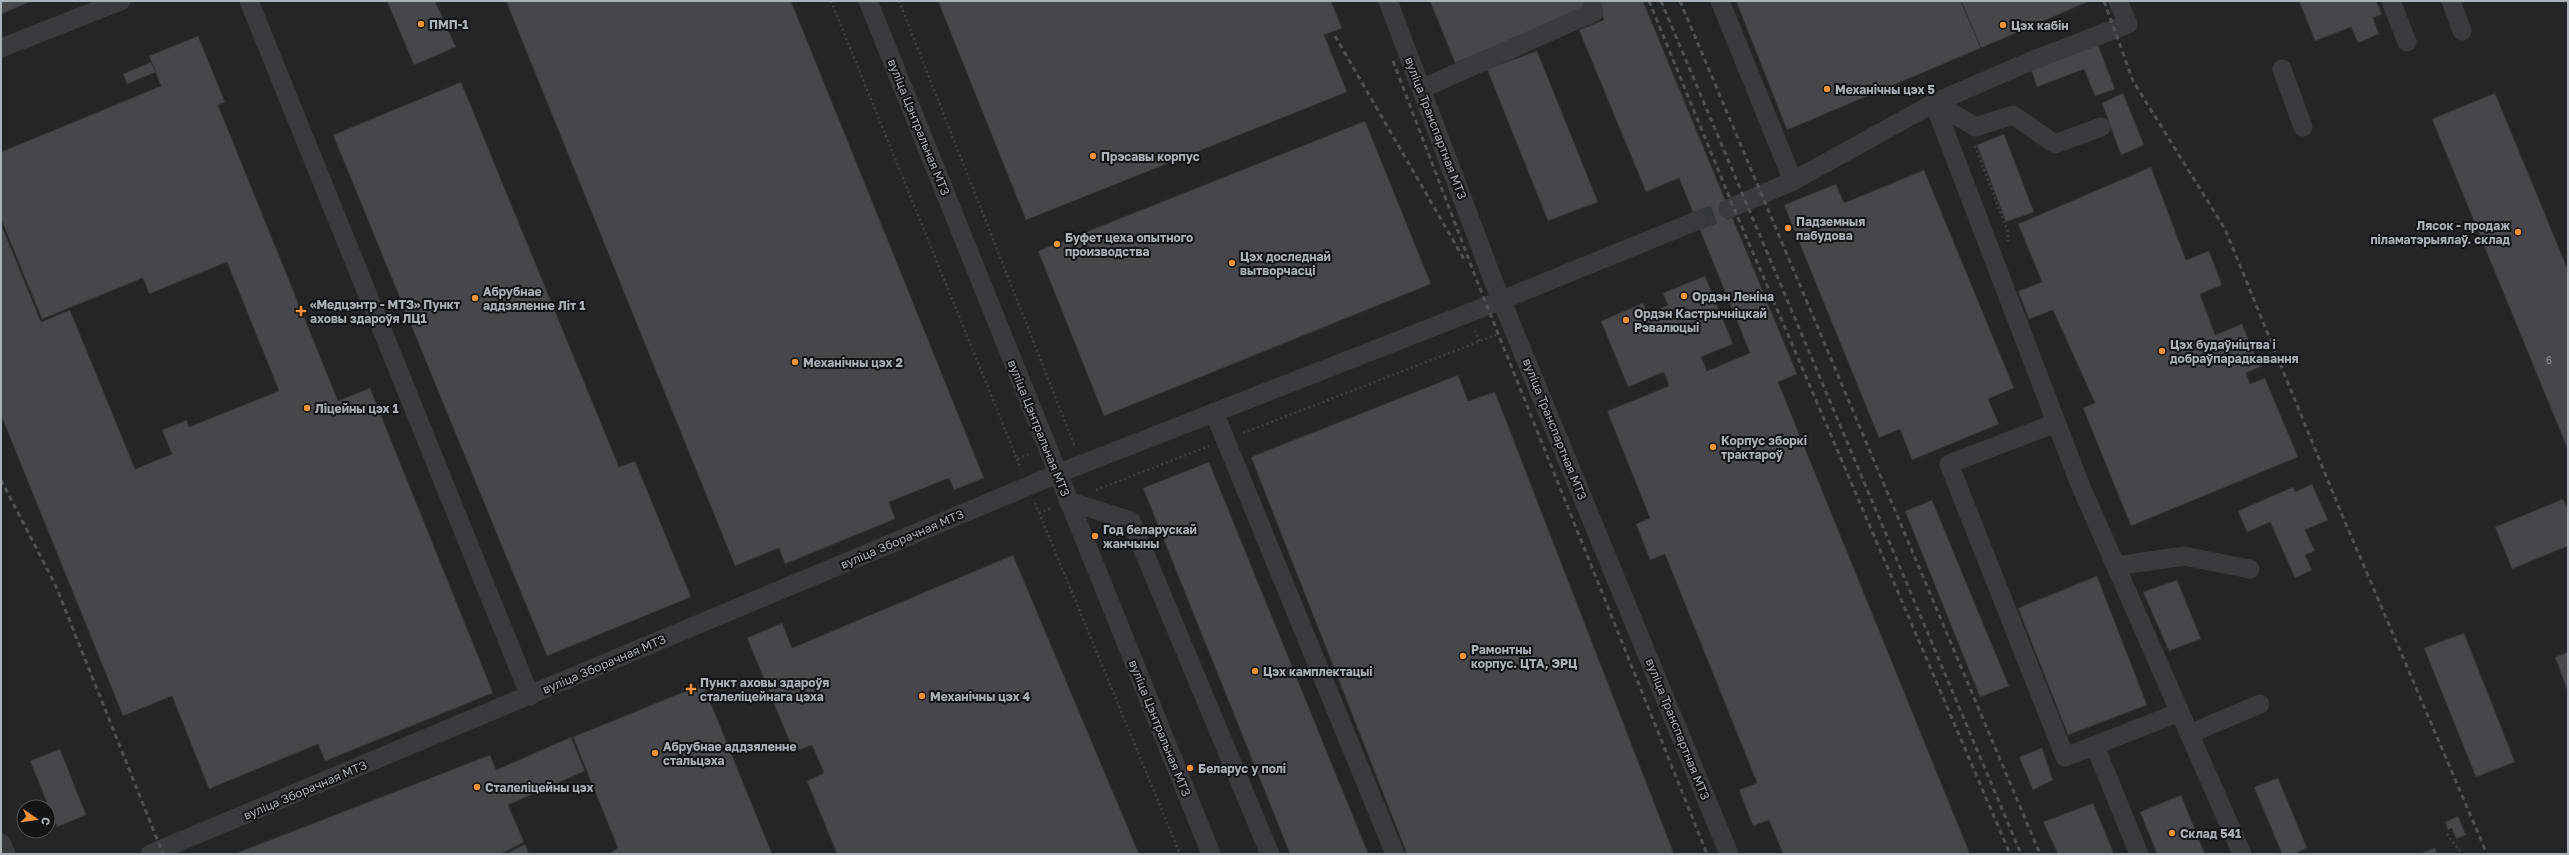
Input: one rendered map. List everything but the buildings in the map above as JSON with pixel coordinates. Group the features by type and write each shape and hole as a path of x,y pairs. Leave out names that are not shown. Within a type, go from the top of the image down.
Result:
{"lane":[{"path":"1,48 121,1"},
{"path":"249,1 530,696"},
{"name":"вуліца Цэнтральная МТЗ","path":"868,1 1068,502 1211,854"},
{"name":"вуліца Транспартная МТЗ","path":"1388,1 1502,300 1729,854"},
{"path":"1720,1 1793,181"},
{"path":"1728,209 1793,181 1934,103 2031,61 2128,24 2118,1"},
{"path":"2391,1 2407,42"},
{"path":"2451,1 2462,31"},
{"path":"1421,89 1594,12 1592,6"},
{"path":"2282,69 2303,127"},
{"path":"1934,103 1976,128 2013,115 2054,144 2101,127"},
{"path":"1934,103 2079,482 2242,854"},
{"name":"вуліца Зборачная МТЗ","path":"150,854 1057,474 1079,456 1214,412 1502,300 1696,221"},
{"path":"1214,412 1395,854"},
{"path":"2056,423 1949,464 2065,757 2180,712"},
{"path":"1068,502 1131,521 1270,854"},
{"path":"2116,566 2184,556 2250,569"},
{"path":"2189,734 2260,704"},
{"path":"2094,746 2139,854"},
{"path":"1,844 6,854"}],"path":[{"path":"831,1 1016,459 1180,854"},
{"path":"899,1 1079,456"},
{"path":"1093,492 1479,341 1469,312"},
{"path":"1016,459 1071,437"},
{"path":"1079,456 1083,445"},
{"path":"2447,834 2462,854"}],"shaded area":[{"path":"1,1 2568,1 2568,854 1,854"}],"tunnel":[{"path":"1696,221 1728,209"}],"railway":[{"path":"1649,1 1733,206 2010,854"},
{"path":"1661,1 2021,854"},
{"path":"1680,1 2040,854"},
{"path":"2104,1 2133,81 2225,229 2340,510 2487,854"},
{"path":"1335,36 1464,259"},
{"path":"1393,61 1477,281 1707,854"},
{"path":"1,480 55,584 163,854"}],"place":[{"name":"ПМП-1","path":"421,24"},
{"name":"Цэх кабін","path":"2003,25"},
{"name":"Механічны цэх 5","path":"1827,89"},
{"name":"Прэсавы корпус","path":"1093,156"},
{"name":"Падземныя пабудова","path":"1788,228"},
{"name":"Лясок - продаж піламатэрыялаў. склад","path":"2518,232"},
{"name":"Буфет цеха опытного производства","path":"1057,244"},
{"name":"Цэх доследнай вытворчасці","path":"1232,263"},
{"name":"Ордэн Леніна","path":"1684,296"},
{"name":"Абрубнае аддзяленне Літ 1","path":"475,298"},
{"name":"«Медцэнтр - МТЗ» Пункт аховы здароўя ЛЦ1","path":"301,311"},
{"name":"Ордэн Кастрычніцкай Рэвалюцыі","path":"1626,320"},
{"name":"Цэх будаўніцтва і добраўпарадкавання","path":"2162,351"},
{"name":"Механічны цэх 2","path":"795,362"},
{"name":"Ліцейны цэх 1","path":"307,408"},
{"name":"Корпус зборкі трактароў","path":"1713,447"},
{"name":"Год беларускай жанчыны","path":"1095,536"},
{"name":"Рамонтны корпус. ЦТА, ЭРЦ","path":"1463,656"},
{"name":"Цэх камплектацыі","path":"1255,671"},
{"name":"Пункт аховы здароўя сталеліцейнага цэха","path":"691,689"},
{"name":"Механічны цэх 4","path":"922,696"},
{"name":"Абрубнае аддзяленне стальцэха","path":"655,753"},
{"name":"Беларус у полі","path":"1190,768"},
{"name":"Сталеліцейны цэх","path":"477,787"},
{"name":"Склад 541","path":"2172,833"}]}
